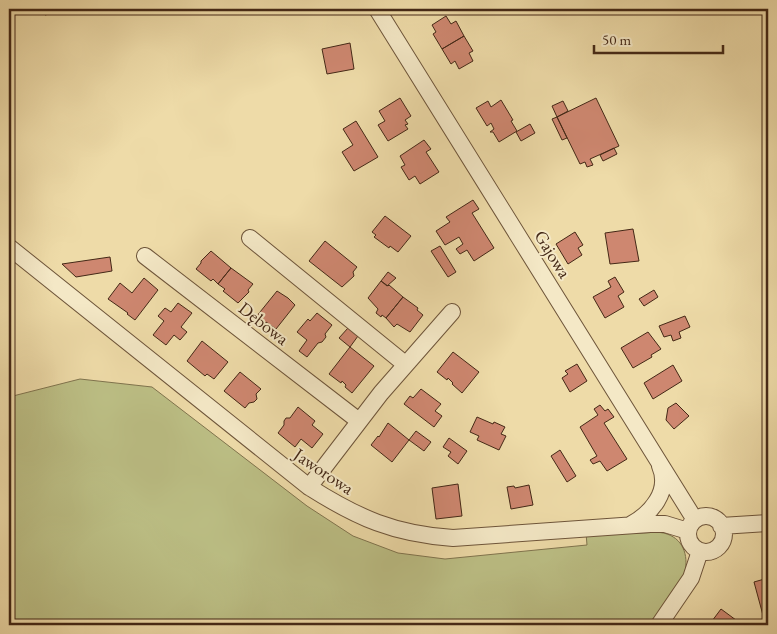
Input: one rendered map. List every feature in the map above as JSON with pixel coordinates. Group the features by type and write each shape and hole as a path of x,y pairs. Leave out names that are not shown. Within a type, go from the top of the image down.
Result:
{"street":[{"name":"Gajowa","path":"377,9 655,457 692,525"},
{"path":"250,238 406,364"},
{"name":"Jaworowa","path":"9,247 308,487 342,508 371,522 400,531 453,538 630,525 692,525"},
{"name":"Dębowa","path":"146,256 359,421"},
{"path":"308,487 359,421 452,312"},
{"path":"630,525 640,520 651,510 659,498 662,484 661,470 655,457"},
{"path":"708,517 716,520 721,526 723,533 720,544 711,551 700,551 692,546 688,537 692,525 708,517"},
{"path":"721,526 768,523"},
{"path":"659,625 691,578 700,551"}],"green space":[{"path":"80,379 152,387 307,506 353,536 398,553 445,559 587,545 586,533 661,533 673,537 682,545 686,557 684,575 651,625 15,625 9,600 9,397"}],"building":[{"path":"44,9 69,9 45,15"},
{"path":"446,16 451,24 456,21 464,36 442,49 433,34 436,32 432,25"},
{"path":"464,36 473,51 469,53 473,61 459,69 455,61 451,64 442,49"},
{"path":"350,43 354,69 327,74 322,49"},
{"path":"400,98 411,116 405,120 408,124 405,125 408,129 388,141 378,125 385,121 379,111"},
{"path":"596,98 619,146 590,159 593,165 587,167 585,162 580,164 557,117"},
{"path":"501,100 517,131 499,142 493,132 490,132 494,129 491,123 487,126 476,108 488,101 491,107"},
{"path":"563,101 568,111 557,117 552,106"},
{"path":"557,117 567,138 562,140 552,119"},
{"path":"356,121 378,157 354,171 342,152 353,145 343,129"},
{"path":"530,124 535,133 521,141 516,132"},
{"path":"424,140 431,149 426,152 439,172 420,184 415,176 409,180 401,167 405,165 400,156"},
{"path":"614,148 617,154 603,161 600,155"},
{"path":"473,200 479,209 472,213 494,248 474,261 467,250 460,254 456,249 463,244 459,237 445,245 436,231 450,222 446,217"},
{"path":"385,216 411,236 398,252 374,237 376,235 372,232"},
{"path":"633,229 639,261 610,264 605,233"},
{"path":"575,232 583,245 578,248 582,255 568,264 556,244"},
{"path":"325,241 357,267 353,272 354,276 342,287 309,261"},
{"path":"440,246 456,272 448,277 431,251"},
{"path":"211,251 231,268 218,284 196,269"},
{"path":"110,257 112,271 76,277 62,264"},
{"path":"231,268 253,284 248,290 249,292 238,303 223,291 225,289 218,284"},
{"path":"388,272 396,278 387,286 381,281"},
{"path":"615,277 624,292 618,296 624,307 605,318 593,297 611,287 608,281"},
{"path":"144,278 158,290 135,320 108,299 120,283 132,293"},
{"path":"381,281 403,297 386,318 376,313 378,309 368,298"},
{"path":"654,290 658,297 644,306 639,299"},
{"path":"277,291 295,305 276,329 266,322 264,324 256,317"},
{"path":"403,297 418,308 417,310 423,315 410,332 397,324 394,327 386,318"},
{"path":"178,303 192,313 181,327 187,332 180,340 174,335 166,345 153,335 164,321 158,316 165,308 171,312"},
{"path":"317,313 332,325 325,334 326,337 322,342 318,343 307,357 299,351 307,340 297,332 308,319 310,321"},
{"path":"685,316 690,327 679,332 681,338 673,341 671,335 664,337 659,326"},
{"path":"348,328 358,336 350,347 339,338"},
{"path":"648,332 661,349 651,355 652,357 633,368 621,348"},
{"path":"202,341 228,362 214,379 207,374 205,376 187,361"},
{"path":"350,347 374,366 352,393 345,387 346,385 342,381 341,383 329,374"},
{"path":"453,352 479,372 462,393 448,378 447,380 437,372"},
{"path":"577,364 587,381 570,392 562,378 568,374 565,371"},
{"path":"673,365 682,381 653,399 644,383"},
{"path":"240,372 261,389 256,394 257,399 249,403 245,408 224,391"},
{"path":"421,389 441,404 435,411 442,416 434,427 404,404 410,396 413,398"},
{"path":"676,403 689,416 674,429 666,420 668,408"},
{"path":"600,405 605,411 608,409 614,417 604,423 627,459 607,471 600,461 593,464 590,460 597,456 580,427 598,415 594,409"},
{"path":"298,407 315,421 312,425 323,434 312,448 301,439 295,447 278,433 284,425 286,418 290,418"},
{"path":"477,417 505,427 501,434 506,436 499,450 477,440 479,436 470,432"},
{"path":"388,423 409,440 392,462 371,445"},
{"path":"416,431 431,442 424,451 409,440"},
{"path":"449,438 467,451 458,464 448,456 451,452 443,447"},
{"path":"560,450 576,476 567,482 551,456"},
{"path":"458,484 462,516 436,519 432,488"},
{"path":"529,485 533,505 511,509 507,487 514,486 515,488"},
{"path":"768,578 768,618 764,619 754,582"},
{"path":"721,609 740,623 739,625 709,625"}]}
